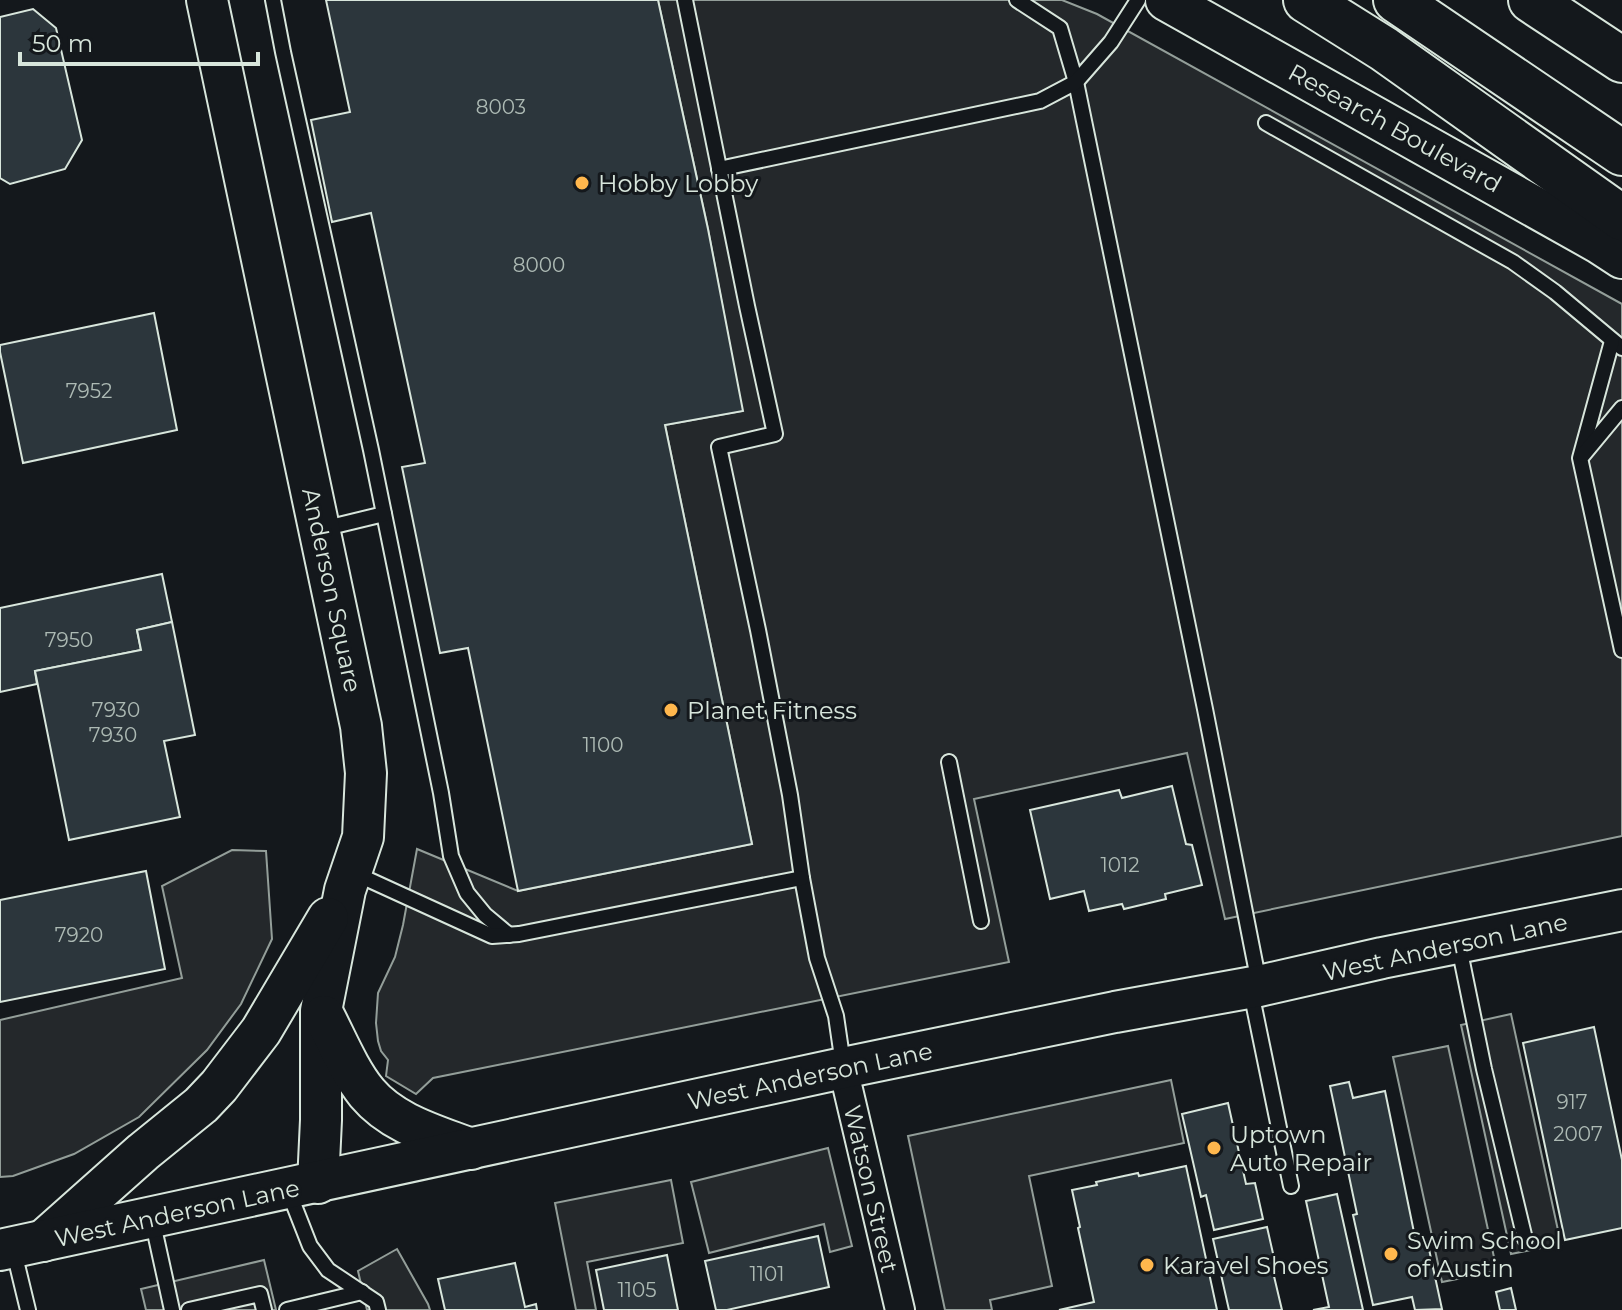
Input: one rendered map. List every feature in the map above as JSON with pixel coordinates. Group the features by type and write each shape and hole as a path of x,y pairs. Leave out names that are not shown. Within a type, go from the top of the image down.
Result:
{"highway":[{"path":"1306,0 1384,49 1622,218"},
{"path":"1396,0 1622,153"},
{"path":"1531,0 1622,60"}],"main road":[{"name":"Anderson Square","path":"207,0 361,726 366,773 363,837 348,881 321,1011 321,1120 303,1186"},
{"name":"Research Boulevard","path":"1166,0 1622,258"},
{"path":"18,1247 143,1152 201,1105 219,1086 261,1031 348,881"},
{"name":"West Anderson Lane","path":"18,1247 843,1068 1115,1012 1255,987 1622,910"},
{"path":"321,1011 361,1085 383,1108 412,1127 471,1149"}],"street":[{"name":"Watson Street","path":"843,1068 900,1310"}],"lane":[{"path":"273,0 384,514 451,856 467,893 485,915 509,935"},
{"path":"685,0 775,434 719,447 785,768 817,958 836,1016 843,1068"},
{"path":"1017,0 1060,28 1076,82 1205,709 1291,1186"},
{"path":"719,169 1040,101 1076,82 1111,42 1138,0"},
{"path":"1266,123 1513,262 1555,292 1617,345 1580,458 1622,650"},
{"path":"1580,458 1622,408"},
{"path":"320,530 384,514"},
{"path":"949,762 981,921"},
{"path":"348,881 492,936 802,878"},
{"path":"1458,943 1484,1069 1525,1239"},
{"path":"303,1186 310,1246 328,1270 376,1302 378,1310"},
{"path":"152,1218 172,1310"},
{"path":"18,1247 28,1310"},
{"path":"287,1310 362,1292"},
{"path":"189,1310 260,1294 264,1310"}],"shaded area":[{"path":"658,0 1062,0 1097,14 1622,304 1622,836 1225,919 1187,753 974,799 1009,962 433,1078 416,1094 386,1076 388,1060 381,1051 376,1023 378,993 395,957 417,849 518,891 752,844 665,425 742,411 708,229"},
{"path":"232,850 266,851 272,939 241,1004 207,1050 139,1117 74,1154 13,1176 0,1177 0,1020 182,978 162,886"},
{"path":"1511,1014 1561,1244 1511,1254 1461,1025"},
{"path":"1448,1046 1497,1271 1442,1282 1393,1057"},
{"path":"1171,1080 1184,1143 1029,1176 1052,1286 990,1300 992,1310 945,1310 908,1136"},
{"path":"828,1148 852,1246 830,1252 824,1224 709,1253 691,1182"},
{"path":"671,1180 683,1243 587,1262 596,1310 576,1310 555,1203"},
{"path":"397,1249 430,1310 367,1310 358,1271"},
{"path":"264,1260 276,1310 146,1310 141,1289"}],"building":[{"path":"326,0 658,0 708,229 743,411 665,425 752,844 518,891 468,648 440,653 402,467 425,463 371,213 332,222 311,120 350,112"},
{"path":"33,9 56,28 82,140 65,169 10,184 0,178 0,17"},
{"path":"154,313 177,430 23,463 0,345"},
{"path":"162,574 172,622 137,630 141,650 35,671 37,684 0,692 0,608"},
{"path":"172,622 195,735 164,741 180,817 69,840 35,671 141,650 137,630"},
{"path":"1172,786 1186,844 1192,845 1202,885 1165,894 1166,899 1124,909 1122,904 1089,911 1084,891 1050,899 1030,810 1119,790 1122,798"},
{"path":"146,871 165,969 0,1002 0,900"},
{"path":"1594,1027 1622,1160 1622,1228 1565,1240 1523,1043"},
{"path":"1349,1082 1353,1098 1385,1091 1416,1242 1427,1240 1442,1309 1415,1310 1412,1297 1373,1305 1330,1086"},
{"name":"Uptown Auto Repair","path":"1228,1103 1246,1184 1255,1183 1263,1219 1214,1230 1206,1195 1201,1197 1182,1114"},
{"name":"Karavel Shoes","path":"1186,1166 1217,1310 1059,1310 1094,1302 1072,1190 1138,1173 1139,1176"},
{"path":"1337,1194 1363,1310 1313,1310 1329,1307 1306,1201"},
{"path":"1267,1227 1282,1310 1229,1310 1213,1239"},
{"path":"818,1236 829,1287 716,1310 705,1261"},
{"path":"667,1255 678,1310 604,1310 596,1270"},
{"path":"515,1263 525,1307 536,1304 537,1310 445,1310 438,1279"},
{"path":"1511,1288 1516,1310 1500,1310 1496,1292"}],"place":[{"name":"Hobby Lobby","path":"582,183"},
{"name":"Planet Fitness","path":"671,710"},
{"name":"Uptown Auto Repair","path":"1214,1148"},
{"name":"Swim School of Austin","path":"1391,1254"},
{"name":"Karavel Shoes","path":"1147,1265"}]}
